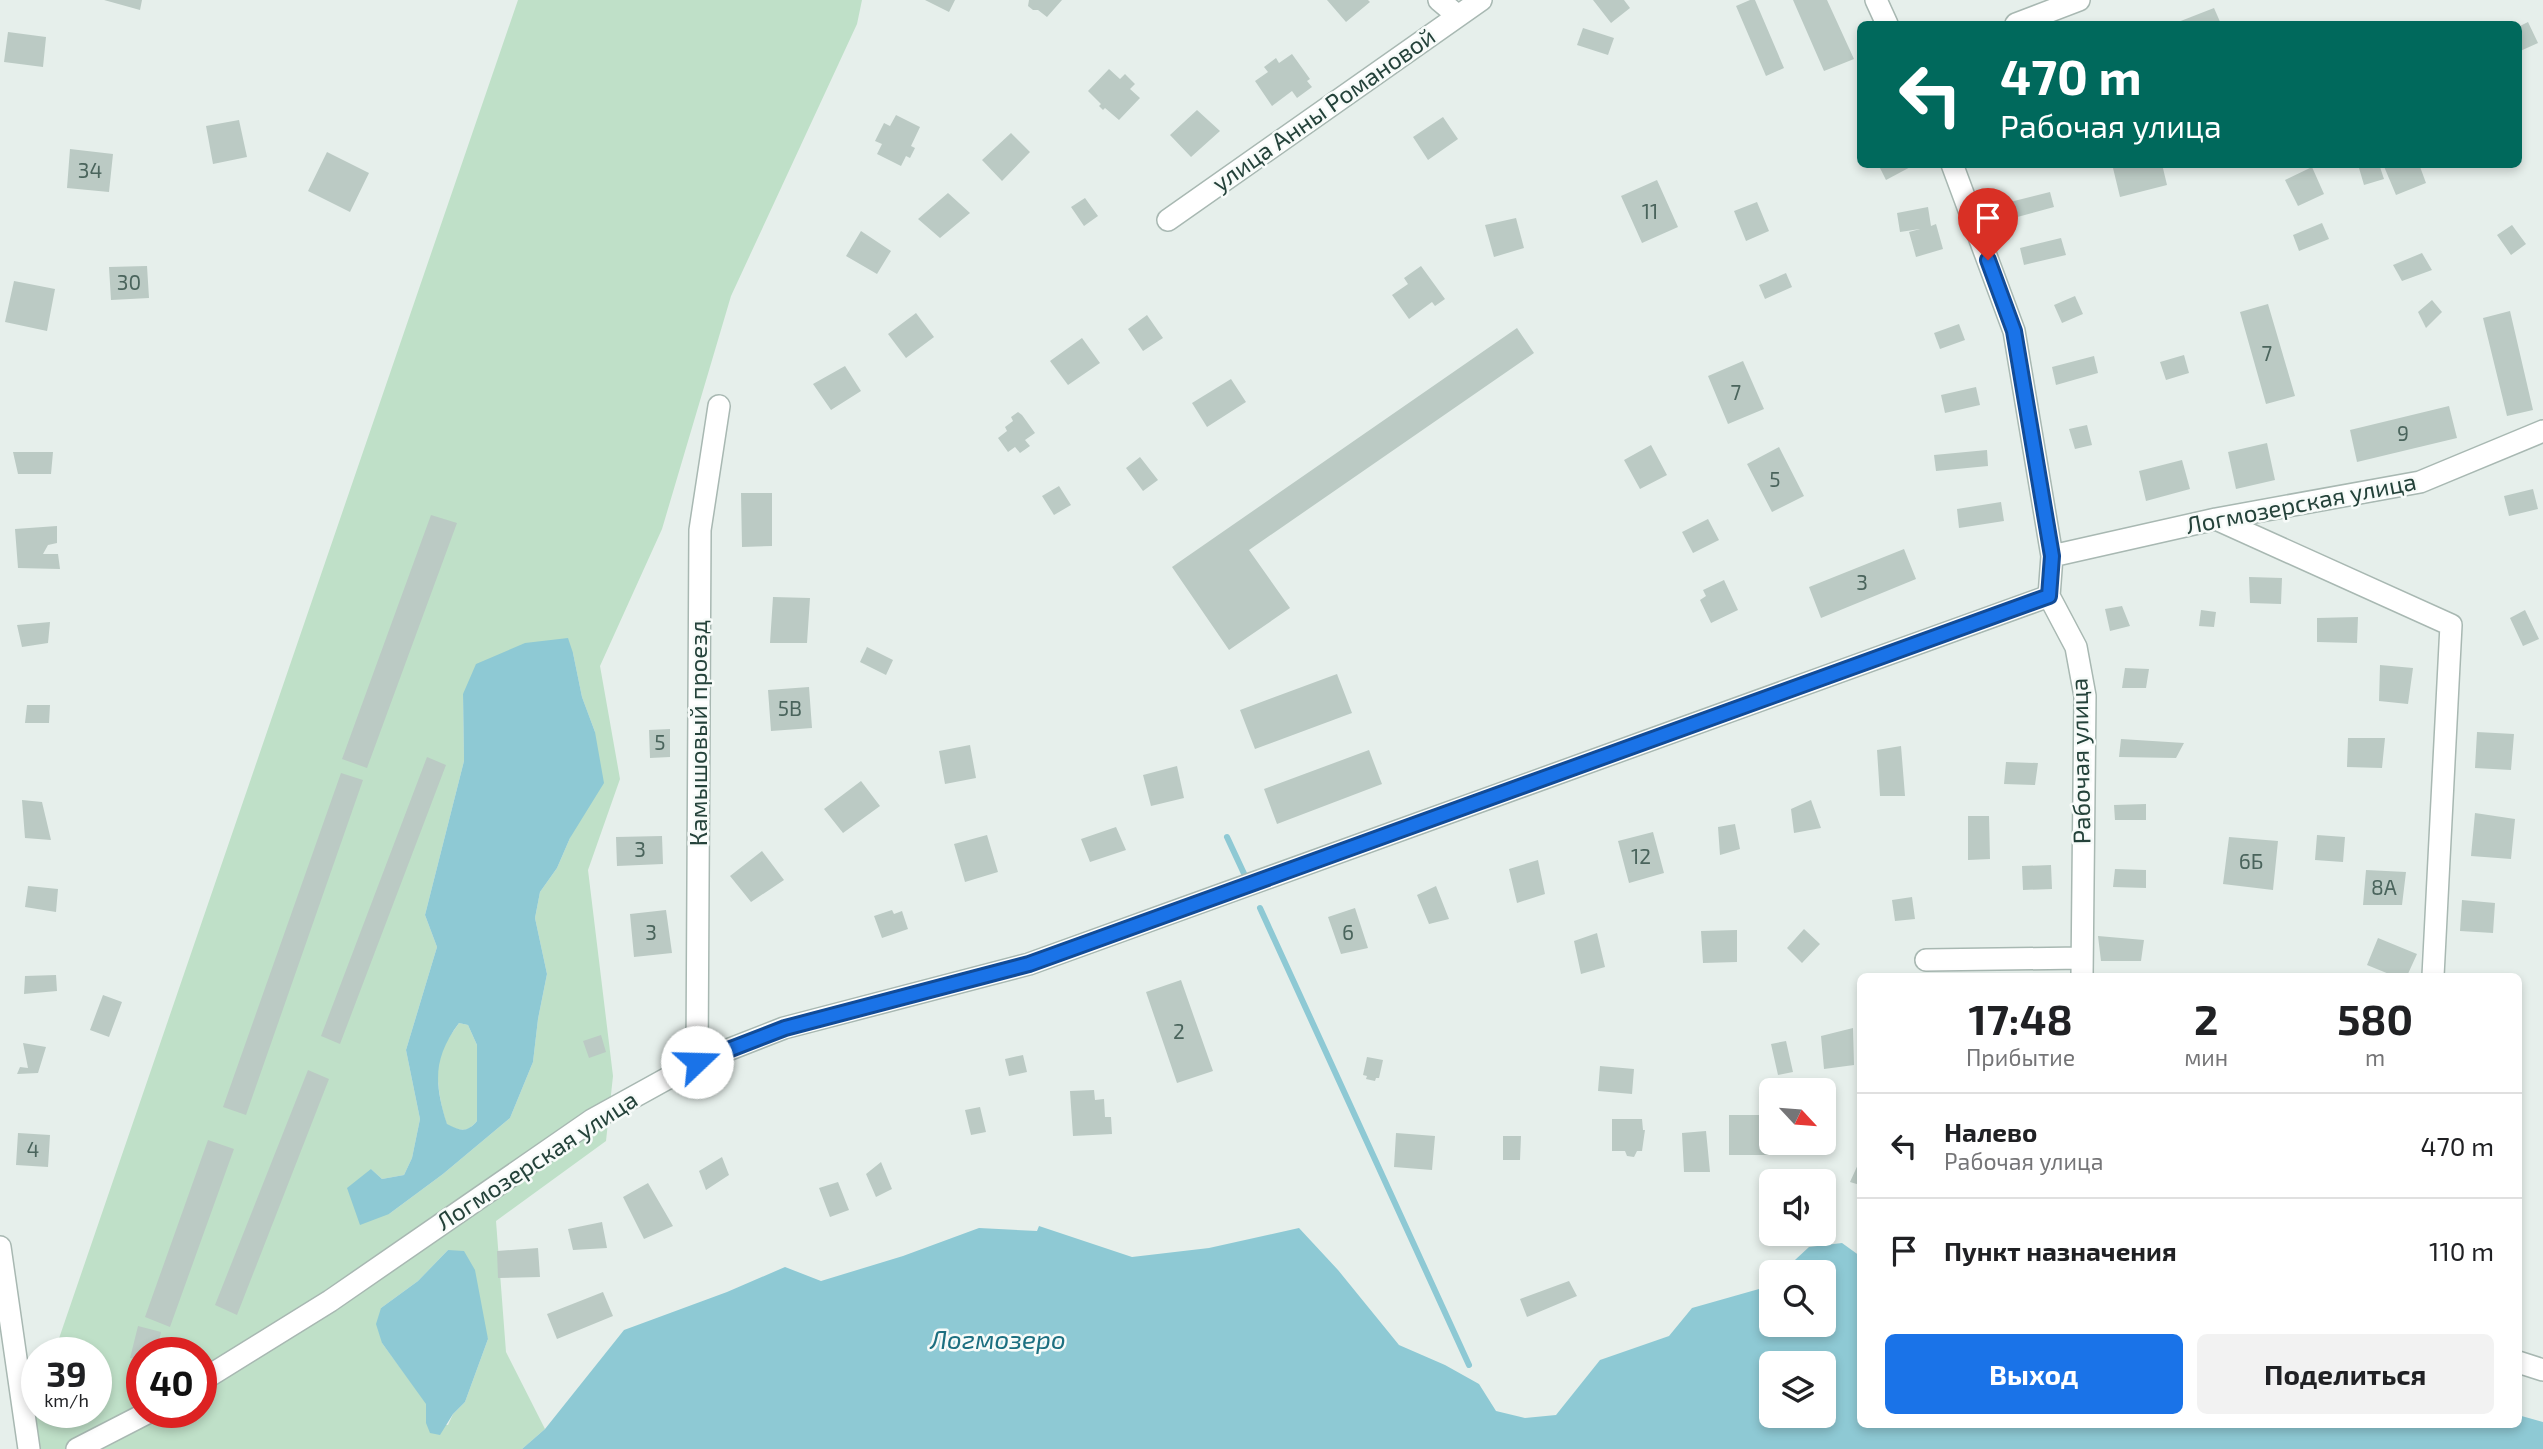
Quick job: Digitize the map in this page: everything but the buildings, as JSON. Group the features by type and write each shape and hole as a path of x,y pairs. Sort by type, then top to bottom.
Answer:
{"street":[{"path":"1439,0 1458,16"},
{"name":"улица Анны Романовой","path":"1168,220 1480,0"},
{"path":"1877,0 1886,21"},
{"path":"2024,21 2079,0"},
{"path":"1953,168 2014,331 2052,556 2049,596"},
{"name":"Камышовый проезд","path":"697,1062 700,530 719,406"},
{"name":"Логмозерская улица","path":"2052,556 2216,519 2420,482 2543,431"},
{"path":"2216,519 2451,625 2432,973"},
{"name":"Логмозерская улица","path":"217,1371 330,1301 592,1120 697,1062 785,1028 1029,964 2049,596"},
{"name":"Рабочая улица","path":"2049,596 2076,647 2085,696 2082,967"},
{"path":"1926,960 2082,967"},
{"path":"0,1247 29,1449"},
{"path":"2522,1363 2543,1370"},
{"path":"77,1449 126,1424"}],"green space":[{"path":"518,0 862,0 857,24 731,296 662,529 600,666 620,779 588,870 613,1076 606,1141 496,1221 506,1352 545,1429 522,1449 21,1449 28,1428 112,1428 112,1337 59,1337","holes":["573,653 582,697 595,732 570,838 557,868 540,892 535,918 547,974 533,1062 510,1118 443,1174 389,1214 371,1169 382,1179 404,1175 412,1158 420,1119 406,1050 437,947 425,915 464,761 463,694","448,1250 488,1339 465,1402 453,1414 448,1425 426,1423 427,1404 382,1343 381,1308 418,1281"]},
{"path":"459,1023 468,1025 477,1045 477,1121 470,1128 463,1130 447,1125 438,1079 441,1052"}],"water":[{"path":"568,638 582,697 595,732 604,783 570,838 557,868 540,892 535,918 547,974 533,1062 510,1118 443,1174 389,1214 360,1225 347,1188 371,1169 382,1179 404,1175 412,1158 420,1119 406,1050 437,947 425,915 464,761 463,694 476,664 525,643","holes":["459,1023 468,1025 477,1045 477,1121 470,1128 463,1130 447,1124 440,1096 438,1071 450,1036"]},
{"name":"Логмозеро","path":"1039,1226 1132,1257 1209,1248 1299,1228 1338,1270 1399,1345 1445,1365 1479,1384 1496,1411 1525,1418 1556,1415 1600,1360 1669,1336 1692,1308 1759,1289 1759,1337 1836,1337 1836,1260 1795,1260 1809,1247 1836,1246 1842,1243 1857,1254 1857,1428 2522,1428 2522,1416 2543,1422 2543,1449 522,1449 545,1429 624,1330 727,1292 785,1267 821,1281 903,1256 979,1228 1037,1231"},
{"path":"448,1250 464,1251 475,1270 488,1339 465,1402 453,1414 440,1435 430,1433 426,1423 426,1404 382,1343 376,1324 381,1308 418,1281"}],"waterway":[{"path":"1227,837 1247,880"},
{"path":"1260,908 1469,1365"}],"route":[{"path":"697,1062 785,1028 1029,964 2049,596 2052,556 2014,331 1988,260"}]}
